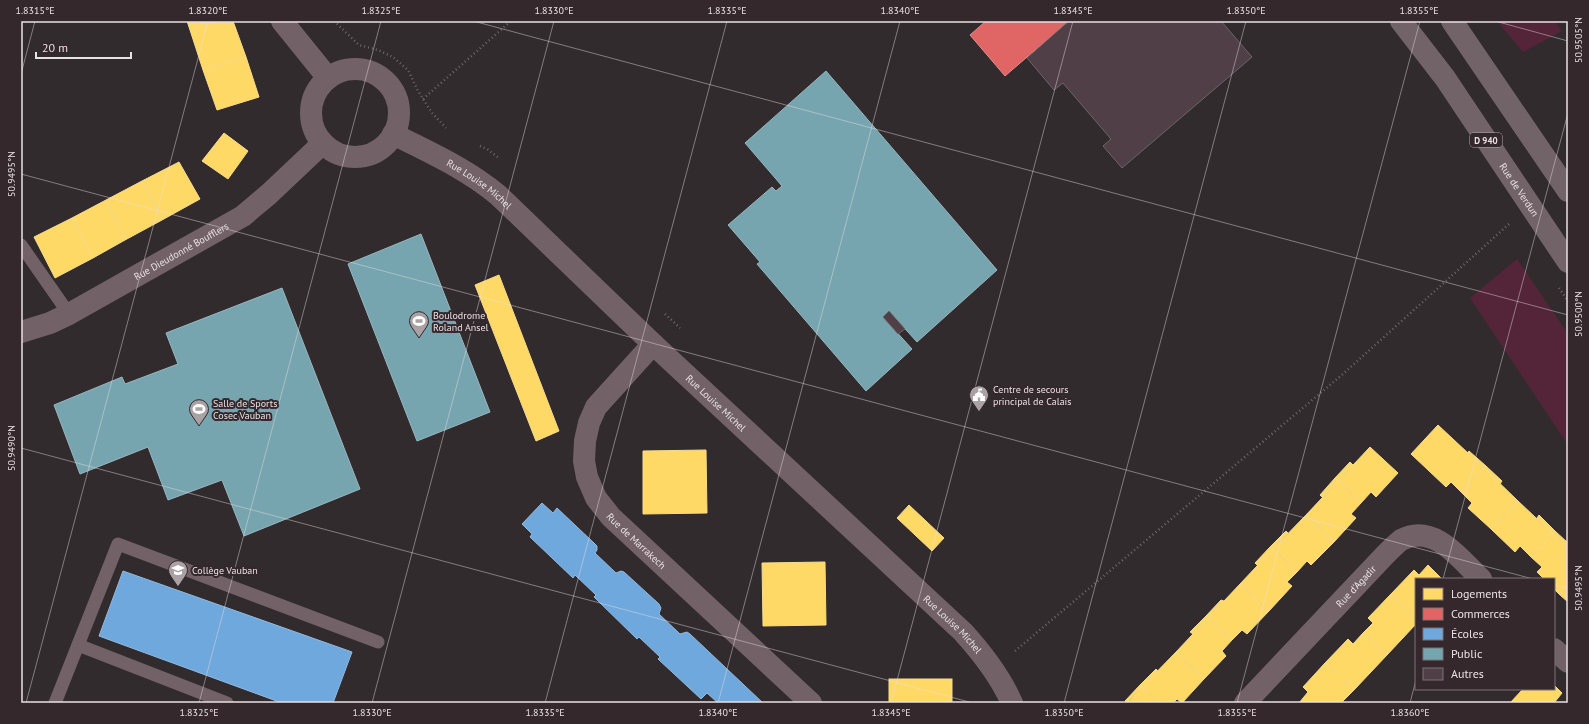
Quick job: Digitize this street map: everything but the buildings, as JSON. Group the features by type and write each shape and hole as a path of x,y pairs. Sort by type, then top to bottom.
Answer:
{"main road":[{"name":"Rue de Verdun","path":"1400,21 1445,78 1568,262"},
{"path":"1452,21 1568,191"}],"street":[{"path":"282,21 328,78"},
{"path":"354,69 368,71 381,77 391,87 397,100 399,114 393,134 385,145 373,153 353,157 334,151 318,138 311,120 311,106 315,93 328,78 340,71 354,69"},
{"name":"Rue Louise Michel","path":"393,134 453,165 486,185 498,195 653,344 963,632 981,652 996,673 1012,703"},
{"name":"Rue Dieudonné Boufflers","path":"21,332 50,324 243,216 270,194 323,143"},
{"name":"Rue de Marrakech","path":"653,344 596,407 589,423 585,441 584,461 596,498 611,517 811,703"},
{"name":"Rue d'Agadir","path":"1245,703 1401,540 1425,536 1436,539 1446,545 1480,578"},
{"path":"1555,650 1568,662"}],"lane":[{"path":"21,245 69,314"},
{"path":"55,703 118,544 378,642"},
{"path":"78,646 227,703"}],"path":[{"path":"423,99 511,21"},
{"path":"1013,653 1342,374 1513,220"}],"shaded area":[{"path":"1497,21 1555,21 1562,31 1523,52"},
{"path":"1517,259 1568,334 1568,445 1470,298"}],"place":[{"name":"Boulodrome Roland Ansel","path":"419,338"},
{"name":"Centre de secours principal de Calais","path":"979,412"},
{"name":"Salle de Sports Cosec Vauban","path":"199,426"},
{"name":"Collège Vauban","path":"178,587"}]}
